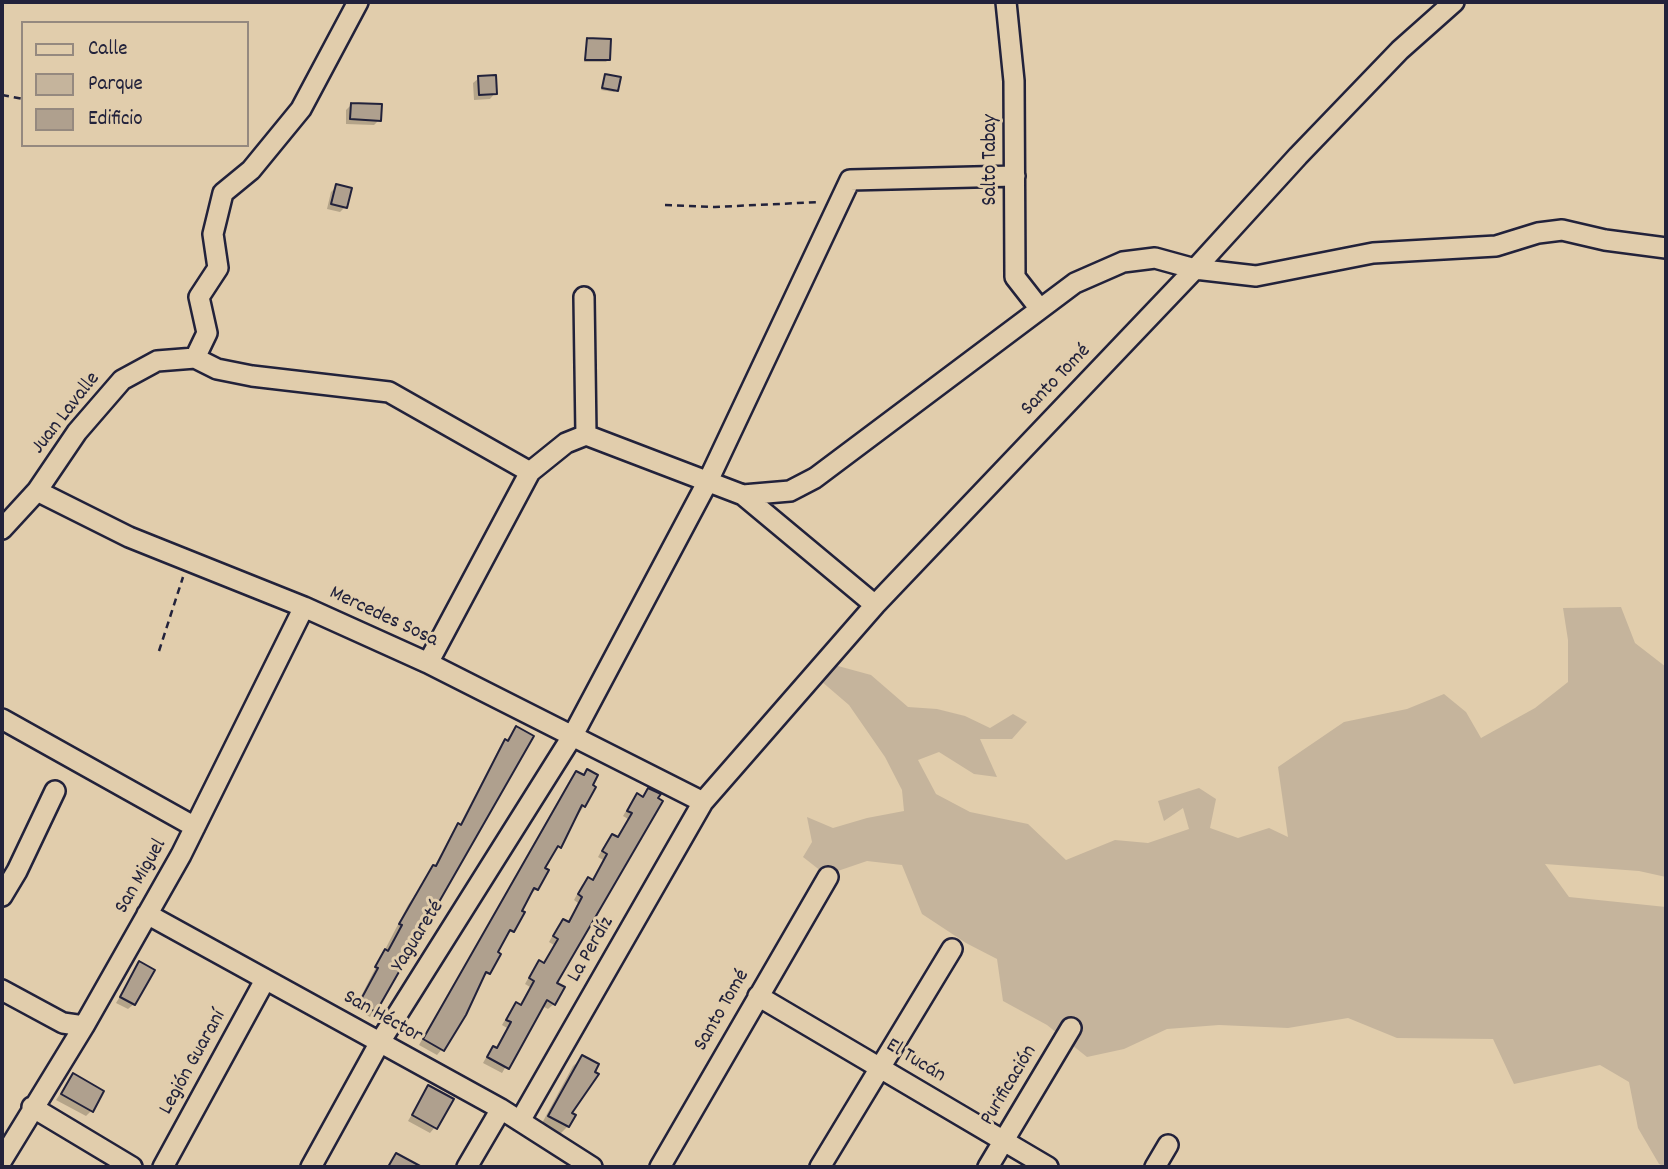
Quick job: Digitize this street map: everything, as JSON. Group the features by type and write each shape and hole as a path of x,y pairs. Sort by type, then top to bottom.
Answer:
{"street":[{"path":"358,2 301,109 251,170 223,192 213,234 218,268 199,297 207,333 195,358 217,369 252,376 389,392 530,472"},
{"name":"Salto Tabay","path":"1006,2 1014,80 1016,277 1040,309"},
{"name":"Santo Tomé","path":"703,802 875,605 1363,89 1454,2"},
{"path":"840,201 850,180 1016,176"},
{"name":"Yaguareté","path":"311,1167 380,1042 573,735 708,481 840,201"},
{"path":"743,495 790,491 815,478 1075,284 1123,262 1155,258 1195,269 1256,276 1373,253 1496,246 1538,233 1562,230 1605,240 1666,248"},
{"path":"584,298 586,435"},
{"name":"Juan Lavalle","path":"2,529 37,491 77,432 122,380 156,361 195,358"},
{"path":"428,663 530,472 566,443 586,435 743,495 875,605"},
{"name":"Mercedes Sosa","path":"37,491 129,537 304,607 428,663 703,802"},
{"name":"San Miguel","path":"2,1160 84,1026 195,827 304,607"},
{"path":"2,719 195,827"},
{"path":"2,896 17,871 55,791"},
{"name":"La Perdíz","path":"520,1121 703,802"},
{"name":"Santo Tomé","path":"660,1167 828,877"},
{"name":"San Héctor","path":"147,914 501,1109 592,1167"},
{"path":"820,1167 952,949"},
{"name":"Legión Guaraní","path":"163,1167 265,980"},
{"path":"2,990 63,1023 84,1026"},
{"name":"El Tucán","path":"758,996 1048,1167"},
{"name":"Purificación","path":"988,1167 1071,1028"},
{"path":"32,1107 132,1167"},
{"path":"467,1167 501,1109"},
{"path":"1155,1167 1168,1146"}],"path":[{"path":"2,95 21,99"},
{"path":"665,205 715,207 840,201"},
{"path":"159,651 188,561"}],"green space":[{"path":"1621,607 1635,643 1666,667 1666,877 1639,871 1545,864 1569,897 1666,907 1666,1167 1659,1164 1638,1128 1629,1082 1600,1065 1514,1084 1493,1039 1397,1038 1348,1018 1288,1028 1219,1025 1167,1029 1124,1049 1087,1057 1047,1025 1003,1001 997,959 966,943 922,914 902,865 867,861 826,875 803,857 812,842 807,817 833,828 904,811 902,790 885,757 849,705 821,681 827,663 871,675 908,707 937,709 965,716 990,728 1013,714 1027,722 1012,739 980,739 997,777 974,774 939,752 918,760 936,794 970,812 1028,824 1066,860 1115,840 1148,843 1189,829 1183,808 1164,821 1158,801 1199,788 1216,799 1210,828 1238,838 1269,828 1288,837 1278,767 1344,722 1407,709 1444,694 1466,712 1481,738 1535,708 1568,682 1568,640 1563,608"}],"building":[{"path":"587,38 611,39 610,60 585,60"},
{"path":"605,74 621,77 618,91 602,88"},
{"path":"496,75 497,94 479,95 478,76"},
{"path":"351,103 382,104 381,121 350,119"},
{"path":"336,184 352,188 347,208 331,204"},
{"path":"516,726 534,736 376,1012 359,1003 378,968 375,967 385,949 388,951 402,925 399,924 433,865 436,866 458,823 461,825 505,739 508,741"},
{"path":"587,769 598,775 593,785 596,787 585,807 582,805 561,848 558,846 545,868 549,870 538,890 534,888 514,932 510,930 498,952 501,954 490,974 486,972 466,1015 444,1051 423,1039 576,771 584,775"},
{"path":"648,788 661,794 658,798 663,801 557,983 565,987 555,1005 547,1000 509,1069 487,1057 493,1046 497,1048 511,1022 506,1020 516,1002 521,1005 534,981 529,978 539,960 544,963 558,939 553,936 563,919 569,922 582,897 578,894 588,877 593,880 607,854 602,851 612,834 618,837 632,813 627,811 637,793 643,797"},
{"path":"139,961 155,970 135,1005 120,997"},
{"path":"582,1055 599,1064 595,1072 599,1074 572,1113 576,1115 569,1127 548,1116"},
{"path":"73,1073 104,1091 93,1112 61,1094"},
{"path":"428,1085 454,1099 437,1129 412,1115"},
{"path":"396,1153 422,1167 388,1167"}]}
